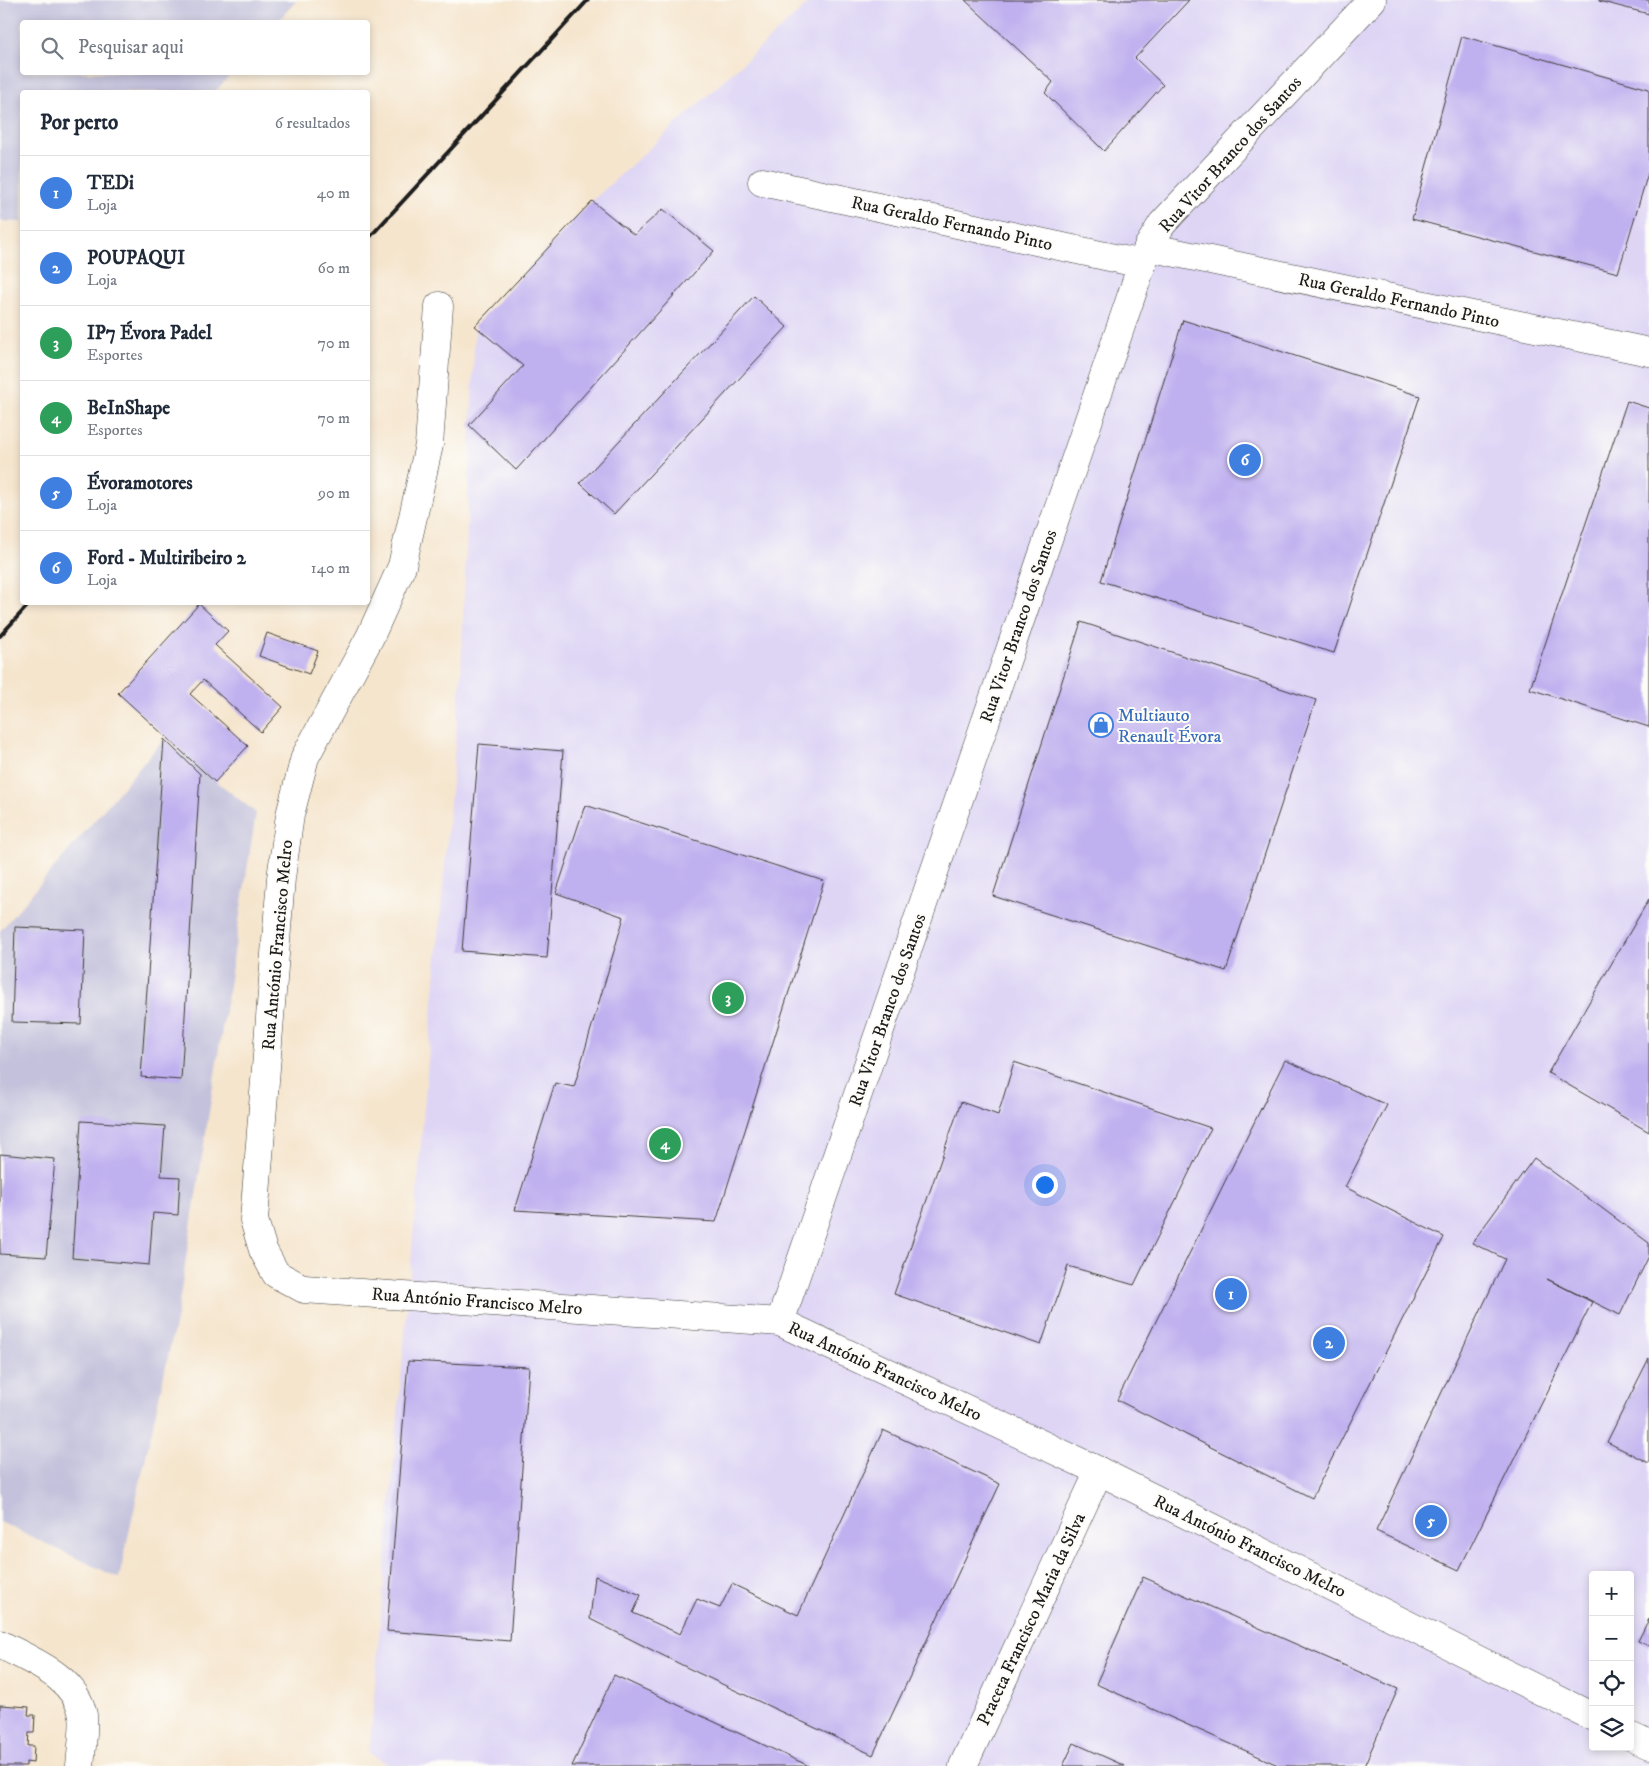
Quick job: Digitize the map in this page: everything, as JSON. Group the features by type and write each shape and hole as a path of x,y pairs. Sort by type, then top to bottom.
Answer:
{"street":[{"name":"Rua Vitor Branco dos Santos","path":"780,1322 1145,256 1162,224 1372,0"},
{"name":"Rua Geraldo Fernando Pinto","path":"762,182 1649,352"},
{"name":"Rua António Francisco Melro","path":"438,306 429,445 402,566 370,637 305,756 290,815 281,878 254,1220 263,1250 276,1274 304,1289 780,1322 1099,1471 1589,1715"},
{"name":"Praceta Francisco Maria da Silva","path":"964,1766 1099,1471"},
{"path":"0,1644 55,1673 74,1693 83,1716 80,1766"},
{"path":"1634,1738 1649,1745"}],"shaded area":[{"path":"0,0 297,0 279,20 20,20 20,75 230,75 217,90 20,90 20,222 0,221"},
{"path":"812,0 1649,0 1649,1766 391,1766 369,1754 461,674 475,326 592,201"},
{"path":"164,739 256,813 177,1316 119,1578 0,1522 0,931"}],"building":[{"path":"965,0 1189,0 1135,58 1163,85 1104,151 1045,93 1053,82"},
{"path":"1599,0 1649,0 1649,14 1599,1"},
{"path":"1462,36 1649,89 1649,170 1618,273 1412,219"},
{"path":"592,201 634,235 663,209 714,251 516,470 469,425 523,366 475,326"},
{"path":"754,296 787,327 614,514 580,483"},
{"path":"1183,320 1420,396 1334,653 1101,581"},
{"path":"1627,401 1649,408 1649,727 1530,689"},
{"path":"200,605 228,631 215,645 283,707 261,732 203,680 190,694 248,746 215,782 118,693"},
{"path":"1081,622 1316,700 1226,971 993,896"},
{"path":"267,633 318,651 309,674 259,656"},
{"path":"164,739 200,774 181,1080 141,1077"},
{"path":"479,744 563,751 547,958 462,951"},
{"path":"585,805 824,881 716,1222 515,1210 555,1083 574,1087 624,917 556,893"},
{"path":"1649,899 1649,1132 1548,1073"},
{"path":"15,927 85,930 81,1024 12,1022"},
{"path":"1285,1060 1387,1105 1345,1187 1444,1237 1312,1498 1117,1400"},
{"path":"1014,1062 1211,1128 1134,1285 1068,1266 1041,1345 894,1294 961,1102 998,1115"},
{"path":"81,1121 165,1126 161,1176 180,1177 178,1215 153,1213 149,1265 72,1258"},
{"path":"0,1154 55,1159 46,1257 0,1254"},
{"path":"1534,1158 1649,1243 1649,1256 1620,1315 1547,1279 1592,1302 1459,1570 1376,1531 1505,1259 1472,1243"},
{"path":"1649,1358 1649,1463 1607,1442"},
{"path":"408,1361 529,1367 510,1641 387,1631"},
{"path":"883,1430 1000,1484 873,1755 692,1670 590,1619 595,1576 641,1595 633,1613 680,1634 697,1599 720,1608 732,1584 798,1615"},
{"path":"1143,1577 1398,1689 1364,1766 1280,1766 1096,1684"},
{"path":"1649,1619 1649,1646 1638,1641"},
{"path":"614,1675 809,1766 572,1766"},
{"path":"0,1705 29,1707 28,1715 35,1715 34,1733 29,1733 28,1746 34,1746 33,1763 26,1762 26,1766 0,1766"},
{"path":"1074,1743 1125,1766 1063,1766"}],"railway":[{"path":"370,237 588,0"},
{"path":"0,636 28,605"}],"place":[{"name":"Ford - Multiribeiro 2","path":"1245,460"},
{"name":"Multiauto Renault Évora","path":"1101,725"},
{"name":"IP7 Évora Padel","path":"728,998"},
{"name":"BeInShape","path":"665,1144"},
{"name":"TEDi","path":"1231,1294"},
{"name":"POUPAQUI","path":"1329,1343"},
{"name":"Évoramotores","path":"1431,1521"}]}
